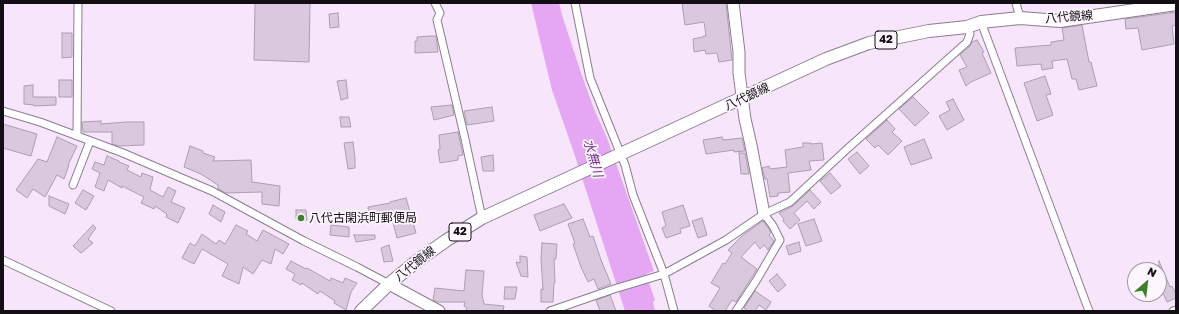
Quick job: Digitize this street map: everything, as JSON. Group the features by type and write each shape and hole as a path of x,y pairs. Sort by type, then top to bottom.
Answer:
{"main road":[{"name":"八代鏡線","path":"361,311 389,284 417,261 482,218 826,59 869,43 929,31 967,27 981,22 1020,18 1060,21 1176,4"}],"street":[{"path":"77,136 78,3"},
{"path":"435,3 440,13 437,20 482,218"},
{"path":"575,3 590,78 664,274 674,311"},
{"path":"733,3 739,52 739,73 745,119 764,214 773,226 780,240 756,282 736,311"},
{"path":"1016,3 1020,18"},
{"path":"981,22 1089,311"},
{"path":"550,311 664,274 726,240 764,214 790,202 967,42 970,34 967,27"},
{"path":"3,111 40,122 123,153 212,191 304,241 357,266 439,311"},
{"path":"73,185 90,141"},
{"path":"3,260 111,311"}],"water":[{"name":"水無川","path":"531,3 559,3 580,70 594,109 607,138 654,271 646,274 655,300 653,302 655,311 625,311 552,90"}],"building":[{"path":"255,3 310,3 309,62 254,60"},
{"path":"682,3 726,3 732,60 719,62 717,53 706,54 705,50 694,52 693,39 706,36 704,22 685,25"},
{"path":"1176,12 1176,25 1172,26 1174,44 1142,50 1138,28 1126,29 1125,19"},
{"path":"338,13 339,27 330,28 329,14"},
{"path":"1082,25 1089,62 1091,62 1097,86 1079,90 1076,79 1072,79 1067,59 1052,61 1053,68 1042,70 1041,64 1017,66 1015,48 1051,45 1051,42 1064,40 1062,28"},
{"path":"62,33 72,33 72,57 62,58"},
{"path":"436,36 438,52 415,53 415,41 417,41 417,37"},
{"path":"977,40 984,52 982,53 991,73 971,82 966,86 959,70 967,67 960,55 970,46 972,42"},
{"path":"1045,76 1051,94 1046,95 1053,115 1037,121 1024,83"},
{"path":"59,80 72,80 72,97 59,97"},
{"path":"346,80 348,98 341,100 337,81"},
{"path":"33,85 33,97 56,97 56,105 34,106 24,104 24,86"},
{"path":"913,97 929,113 915,126 899,109"},
{"path":"953,99 964,120 947,130 939,116 950,110 946,102"},
{"path":"452,105 454,115 434,120 431,107"},
{"path":"492,107 494,121 467,125 464,111"},
{"path":"340,117 349,117 351,127 341,127"},
{"path":"887,120 895,129 892,132 902,141 888,155 878,145 875,148 866,139"},
{"path":"101,121 101,124 144,122 144,145 119,146 112,144 112,132 83,132 82,122"},
{"path":"3,124 37,134 31,156 3,148"},
{"path":"458,132 463,155 458,156 458,160 440,163 438,150 440,149 439,135"},
{"path":"57,137 77,146 68,165 64,179 57,175 45,197 33,189 27,198 16,190 38,159 47,162"},
{"path":"722,137 723,140 742,138 745,151 734,152 734,150 706,154 703,140"},
{"path":"924,139 932,158 911,165 904,147"},
{"path":"353,142 355,168 348,169 344,143"},
{"path":"803,143 822,143 824,160 809,161 811,170 788,173 790,192 778,193 778,196 770,197 767,179 765,179 762,168 769,166 770,169 787,167 785,150 803,147"},
{"path":"190,146 215,157 213,161 251,160 252,182 280,186 279,206 262,204 262,192 226,193 218,189 218,185 201,174 184,167"},
{"path":"857,152 869,166 860,174 848,159"},
{"path":"739,153 745,153 749,174 741,174"},
{"path":"493,155 494,171 483,171 481,157"},
{"path":"107,156 129,166 127,170 141,177 142,173 153,177 150,190 163,197 168,187 176,191 171,202 185,208 178,223 166,217 167,214 155,206 154,209 141,203 144,197 122,186 122,188 108,180 104,191 95,187 100,173 92,169 95,162 104,165"},
{"path":"830,173 841,186 831,194 820,181"},
{"path":"83,190 94,196 86,210 75,203"},
{"path":"810,190 821,202 814,209 807,201 794,213 800,220 790,229 783,221 784,219 779,213 793,206"},
{"path":"49,196 69,204 65,214 49,206"},
{"path":"406,198 416,233 397,238 390,211 369,216 368,207"},
{"path":"564,204 572,218 540,231 534,215"},
{"path":"213,205 225,212 221,222 209,214"},
{"path":"683,205 690,226 680,229 681,233 666,238 662,228 666,226 662,212"},
{"path":"296,210 306,210 307,220 296,219"},
{"path":"702,218 707,235 698,238 692,221"},
{"path":"583,219 590,237 593,236 611,284 598,289 594,279 588,282 581,267 573,244 575,243 568,224"},
{"path":"814,219 822,241 806,246 798,224"},
{"path":"763,221 771,233 769,235 774,241 768,250 764,245 760,249 755,242 741,257 757,269 736,302 732,300 725,311 716,311 709,306 720,288 711,283 723,263 725,264 732,253 728,250 743,235"},
{"path":"93,225 96,228 88,239 93,243 81,253 73,246"},
{"path":"236,225 248,231 246,234 257,241 263,230 289,244 283,254 275,249 271,264 262,260 253,274 243,267 239,284 222,276 228,264 202,249 194,264 182,258 190,243 195,246 202,234 216,244 219,240 225,244"},
{"path":"331,225 349,227 349,237 330,235"},
{"path":"354,235 375,235 375,239 356,242"},
{"path":"799,242 801,251 789,255 786,246"},
{"path":"542,243 557,244 556,259 554,259 555,283 553,302 541,302 541,289 543,290 541,259"},
{"path":"389,245 393,261 384,262 381,248"},
{"path":"520,256 527,257 528,277 521,276 516,262 520,263"},
{"path":"291,261 330,281 331,278 343,283 345,278 357,283 351,292 346,310 334,303 335,301 320,291 318,294 302,283 301,285 292,280 295,274 286,269"},
{"path":"466,270 484,271 482,295 484,304 504,306 503,311 466,311 467,308 464,306 465,302 438,302 433,300 435,288 464,291"},
{"path":"777,274 786,285 778,292 769,281"},
{"path":"1167,280 1170,287 1172,286 1176,294 1176,298 1167,302"},
{"path":"505,287 517,287 515,299 504,299"},
{"path":"755,291 771,302 766,310 759,305 755,311 748,311 744,308"},
{"path":"610,295 616,311 600,311 596,300"}],"place":[{"name":"八代古閑浜町郵便局","path":"301,218"}]}
